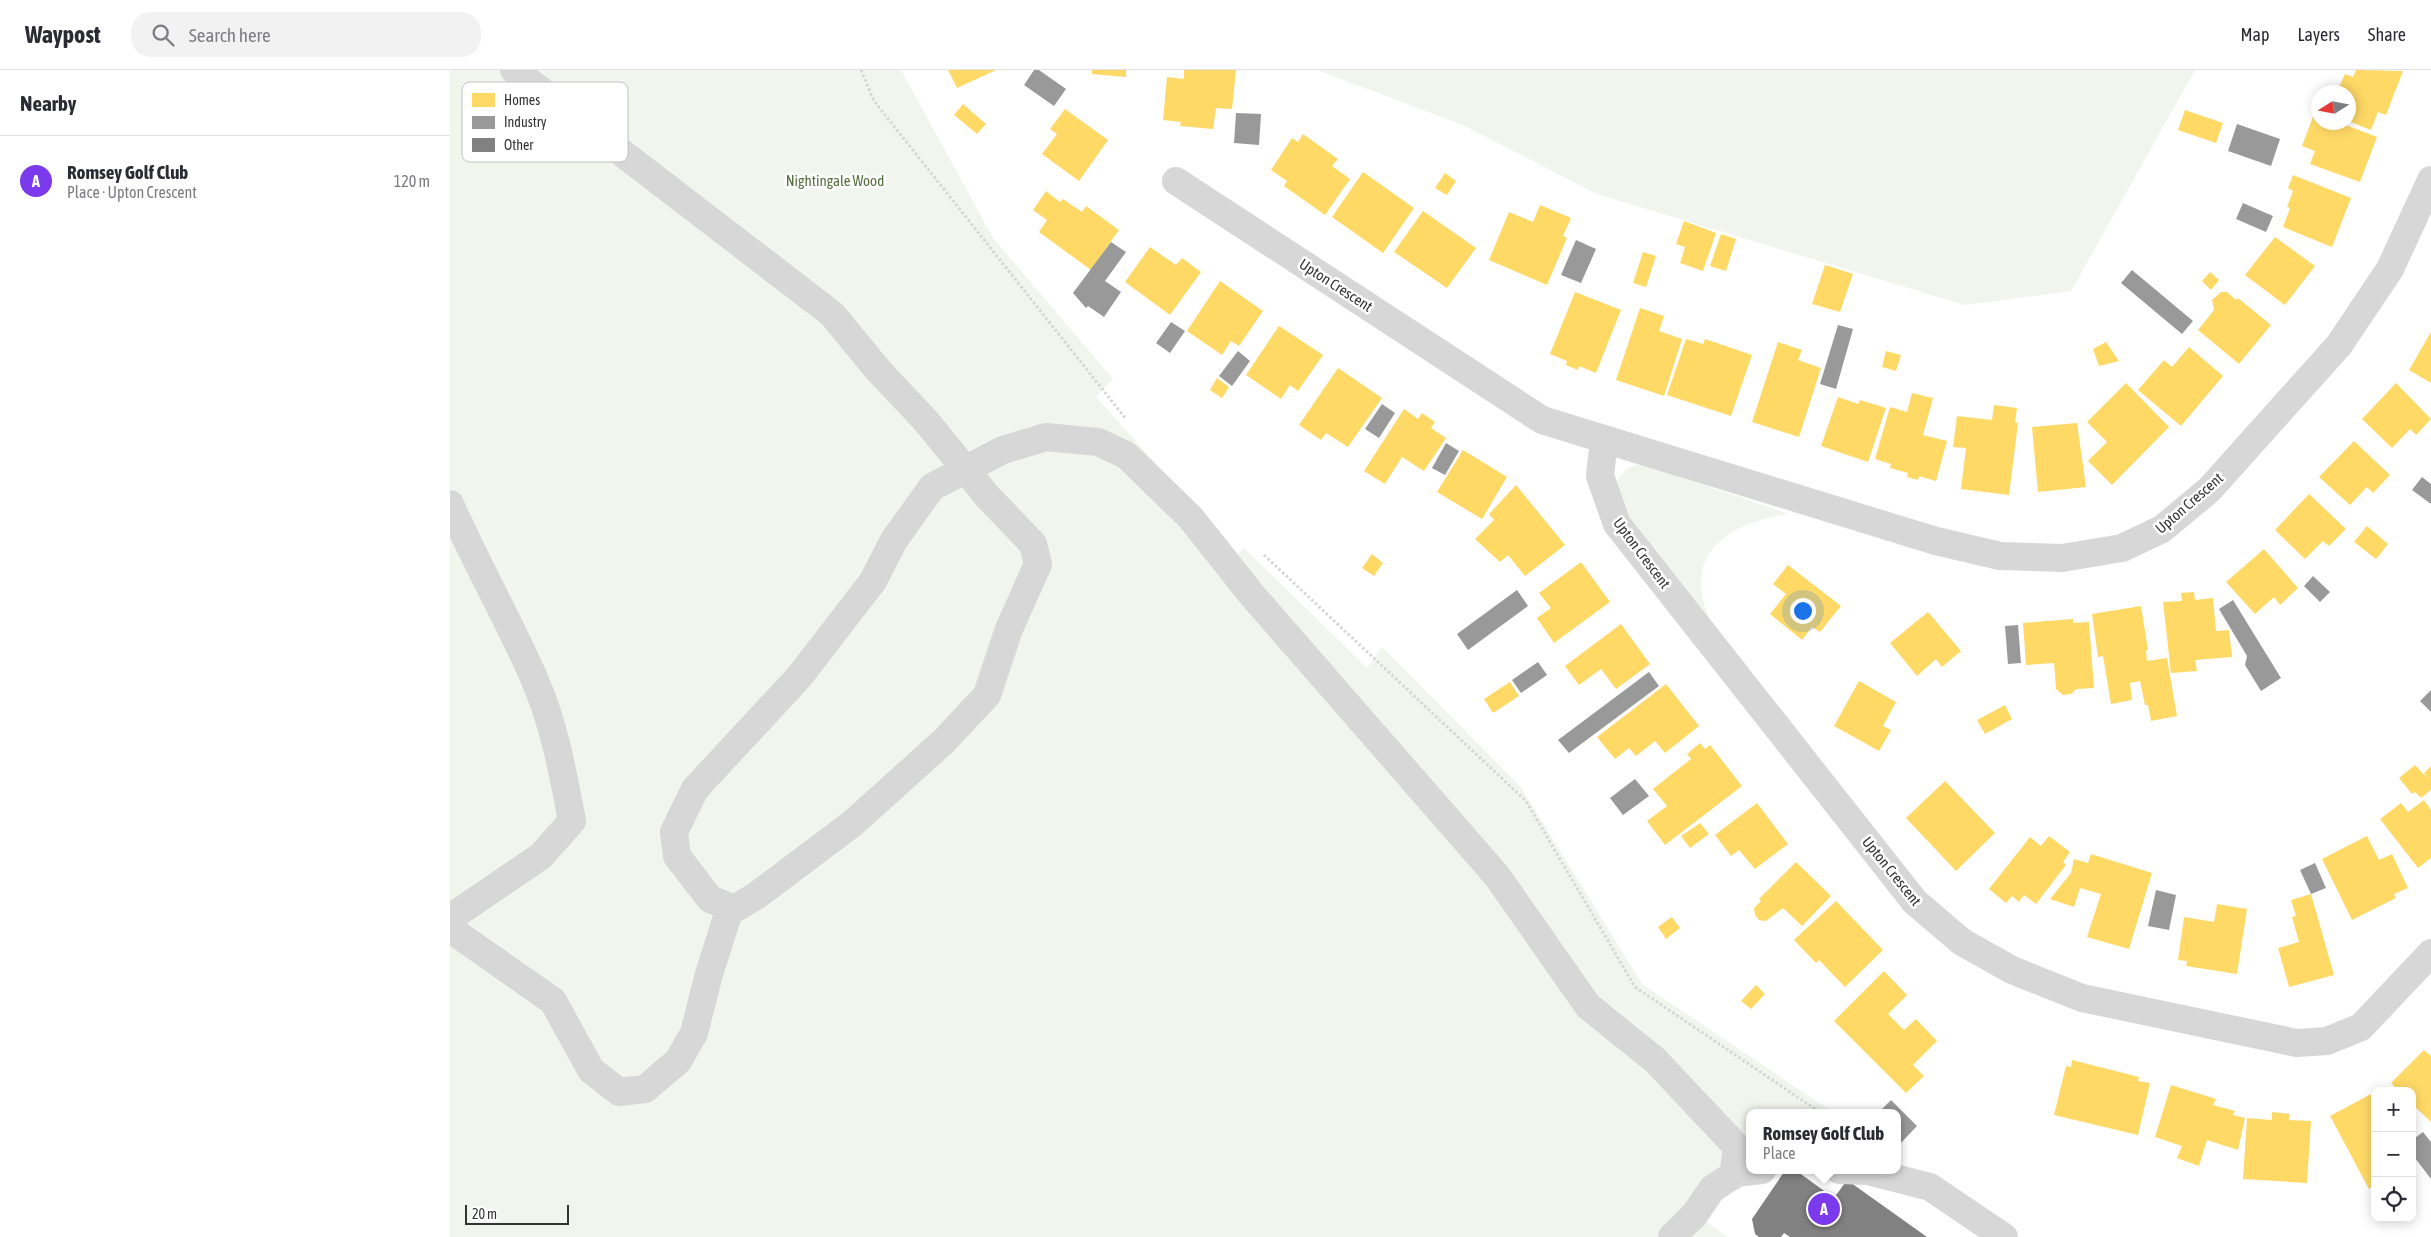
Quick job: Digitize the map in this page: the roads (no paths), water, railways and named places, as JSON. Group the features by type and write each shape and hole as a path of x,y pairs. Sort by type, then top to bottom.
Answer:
{"street":[{"path":"514,70 530,82"},
{"path":"628,157 832,314 878,370 926,421 964,470 1014,526 1033,544 1038,564 1009,629 987,695 944,741 853,823 756,896 734,909 710,900 677,856 674,832 695,789 799,677 873,581 894,540 932,487 964,470 1003,450 1046,438 1098,442 1126,454 1190,517 1252,595 1497,876 1588,1006 1655,1060 1737,1147 1733,1176"},
{"name":"Upton Crescent","path":"1176,182 1542,420 1936,542 2000,556 2062,558 2122,548 2162,530 2208,490 2339,345 2390,269 2431,180"},
{"name":"Upton Crescent","path":"1604,439 1600,476 1617,524 1915,902 1962,942 2012,970 2082,998 2297,1043 2327,1041 2361,1027 2431,953"},
{"path":"450,504 473,556 535,680 561,759 572,821 541,856 450,918"},
{"path":"450,928 553,1001 591,1070 620,1092 645,1089 678,1061 694,1033 709,974 730,908"},
{"path":"1672,1237 1695,1214 1712,1189 1736,1173 1746,1172"},
{"path":"1880,1174 1930,1187 2004,1237"}],"place":[{"name":"Romsey Golf Club","path":"1824,1209"}],"park label":[{"name":"Nightingale Wood","path":"835,180"}]}
